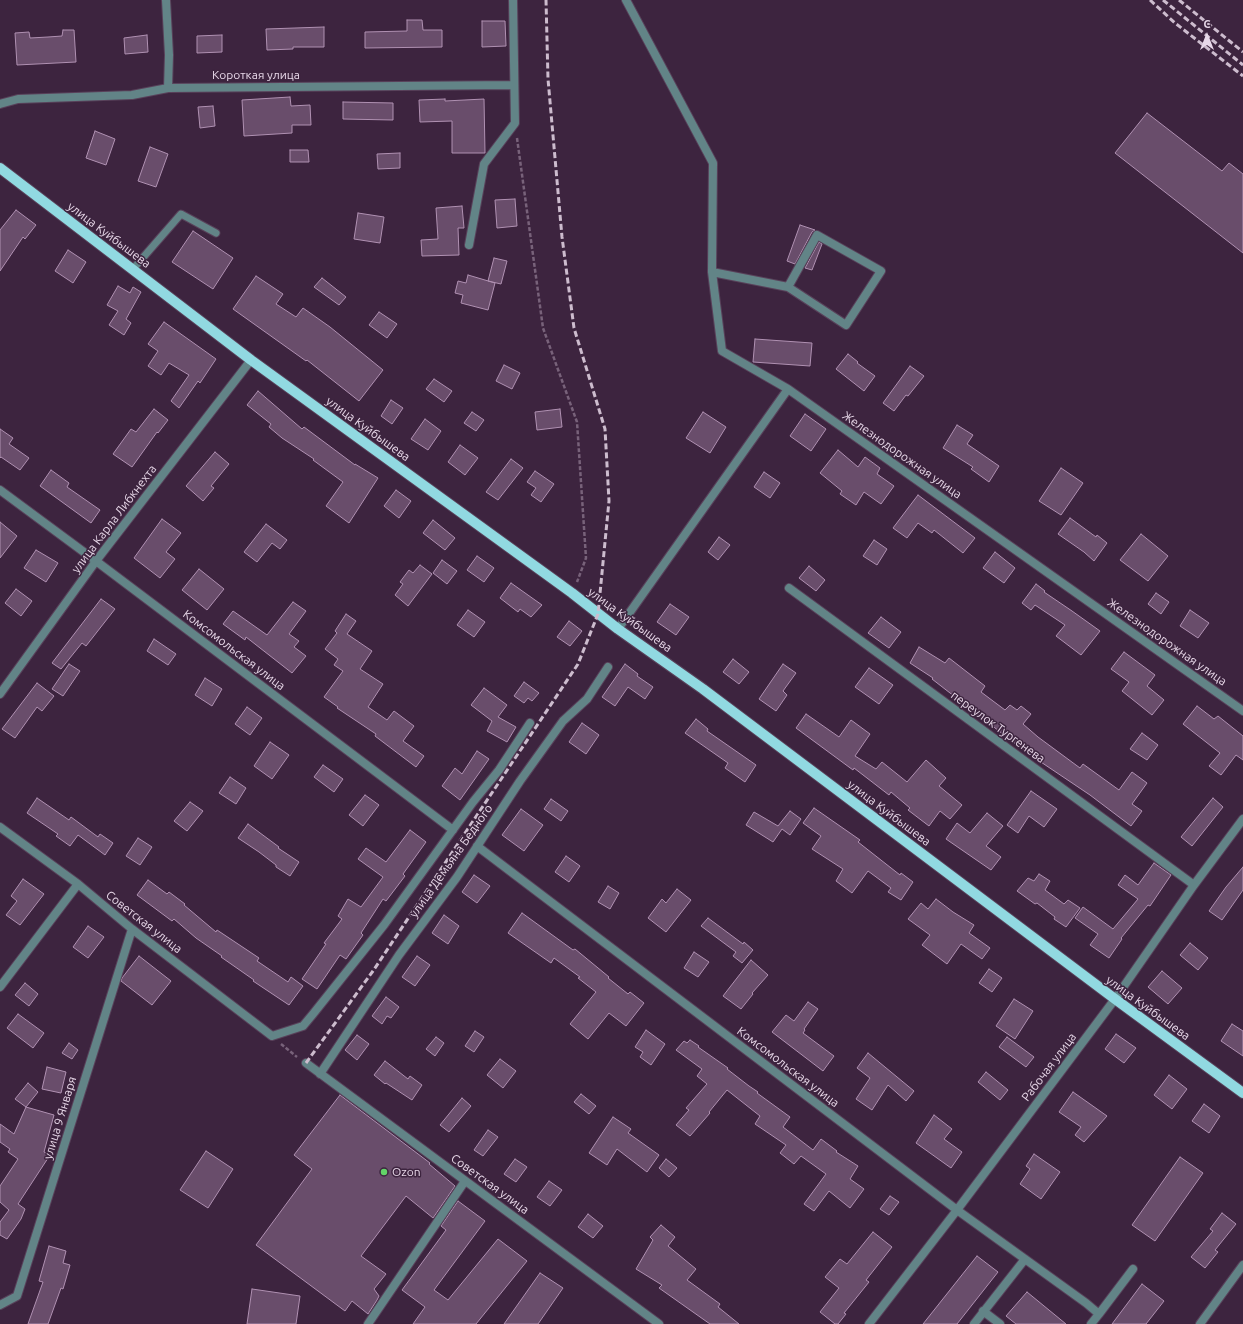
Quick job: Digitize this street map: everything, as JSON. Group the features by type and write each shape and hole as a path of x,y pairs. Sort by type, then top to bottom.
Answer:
{"main road":[{"name":"улица Куйбышева","path":"0,168 251,360 572,593 618,629 703,689 1114,999 1243,1093"}],"street":[{"path":"166,0 169,55 168,88"},
{"path":"469,245 484,164 515,123 513,0"},
{"path":"626,0 713,162 712,272 788,287 846,325 881,271 817,235 788,287"},
{"name":"Короткая улица","path":"0,104 18,99 132,95 168,88 514,85"},
{"name":"Железнодорожная улица","path":"712,272 722,351 788,389 1243,711"},
{"name":"улица Карла Либкнехта","path":"0,694 96,561 251,360"},
{"path":"618,629 788,389"},
{"name":"Комсомольская улица","path":"0,490 453,830"},
{"name":"переулок Тургенева","path":"789,588 1194,885"},
{"name":"улица Демьяна Бедного","path":"320,1074 399,955 457,877 520,781 563,721 587,699 608,667"},
{"path":"272,1036 303,1026 384,925 473,802 499,770 530,723"},
{"name":"Рабочая улица","path":"869,1324 958,1210 1114,999 1194,885 1243,819"},
{"name":"Советская улица","path":"0,827 78,884 132,929 272,1036"},
{"name":"Комсомольская улица","path":"477,846 958,1210 1099,1314"},
{"path":"0,987 78,884"},
{"name":"улица 9 Января","path":"0,1305 17,1296 132,929"},
{"name":"Советская улица","path":"306,1063 660,1324"},
{"path":"368,1324 465,1181"},
{"path":"974,1324 1025,1259"},
{"path":"1200,1324 1243,1265"},
{"path":"1091,1324 1133,1269"},
{"path":"984,1311 1000,1324"}],"lane":[{"path":"132,269 181,214 216,233"}],"path":[{"path":"515,123 543,328 577,422 586,558 572,593"},
{"path":"272,1036 306,1063"}],"building":[{"path":"407,20 422,20 423,30 442,30 442,47 365,48 365,32 407,31"},
{"path":"482,21 505,21 506,46 482,47"},
{"path":"324,27 324,47 293,47 293,49 267,50 266,29"},
{"path":"63,30 74,30 76,62 17,65 15,33 29,32 30,38 48,37 62,36"},
{"path":"147,35 148,52 125,54 124,38"},
{"path":"222,35 222,52 197,53 197,36"},
{"path":"290,97 291,106 310,105 311,125 292,125 292,133 244,136 242,100"},
{"path":"445,99 445,101 484,99 485,153 452,153 452,121 420,122 419,100"},
{"path":"343,102 393,103 393,120 343,119"},
{"path":"213,106 215,126 200,128 198,107"},
{"path":"1147,113 1222,171 1229,163 1243,174 1243,253 1115,153"},
{"path":"95,131 115,139 106,165 86,158"},
{"path":"150,147 168,154 156,187 138,181"},
{"path":"290,150 308,150 309,162 290,162"},
{"path":"400,153 400,168 378,169 377,154"},
{"path":"515,199 517,226 497,228 495,200"},
{"path":"462,206 464,228 458,228 459,255 422,256 421,240 438,239 436,208"},
{"path":"16,210 36,225 25,239 23,237 0,271 0,230"},
{"path":"358,213 384,217 380,243 354,239"},
{"path":"800,225 815,230 812,232 795,264 787,261"},
{"path":"193,231 233,258 213,289 172,262"},
{"path":"819,242 822,244 812,270 805,268"},
{"path":"68,250 86,262 73,283 55,271"},
{"path":"494,258 507,261 501,284 488,281"},
{"path":"468,275 495,283 488,310 461,303 463,295 455,293 458,281 466,283"},
{"path":"256,276 283,294 276,304 296,317 303,308 330,327 383,370 359,401 307,360 306,361 233,309"},
{"path":"322,278 346,297 339,305 314,287"},
{"path":"118,286 130,293 133,287 141,292 126,319 131,323 124,335 109,325 118,311 107,305"},
{"path":"379,312 397,324 387,338 369,325"},
{"path":"164,322 216,359 200,383 198,381 179,408 171,401 189,375 169,363 161,375 148,366 158,351 148,344"},
{"path":"755,339 812,343 810,366 753,362"},
{"path":"848,354 858,362 857,363 875,376 864,391 836,369"},
{"path":"504,365 520,373 512,389 496,381"},
{"path":"910,366 924,376 908,396 906,395 894,411 883,403"},
{"path":"434,379 452,391 444,402 426,389"},
{"path":"258,391 302,429 304,427 355,465 378,478 349,523 326,506 343,482 313,460 314,459 282,438 269,427 271,424 247,405"},
{"path":"391,400 403,408 392,424 381,416"},
{"path":"154,409 168,420 158,433 157,432 132,467 113,454 131,429 136,432"},
{"path":"560,409 562,427 537,430 535,412"},
{"path":"472,412 484,420 476,431 464,423"},
{"path":"703,412 726,427 710,453 686,438"},
{"path":"805,414 826,429 811,451 790,436"},
{"path":"425,419 441,431 428,450 411,439"},
{"path":"957,425 973,435 967,444 999,466 989,482 971,469 973,467 943,448"},
{"path":"0,429 13,438 9,444 29,458 20,470 1,457 0,458"},
{"path":"460,445 478,458 465,475 448,462"},
{"path":"838,450 858,467 865,457 880,468 877,474 894,486 881,504 864,492 856,505 840,494 842,491 820,473"},
{"path":"215,452 229,464 211,486 214,488 203,501 186,486"},
{"path":"511,459 523,468 498,500 486,492"},
{"path":"1061,468 1083,483 1061,515 1039,501"},
{"path":"51,470 69,483 67,487 100,510 91,523 40,486"},
{"path":"535,471 554,484 541,502 531,495 536,488 527,482"},
{"path":"764,472 780,483 770,498 754,487"},
{"path":"396,490 411,501 399,518 384,506"},
{"path":"918,495 975,538 963,553 934,530 932,533 918,523 907,538 893,528"},
{"path":"1070,518 1107,543 1094,561 1084,552 1058,534"},
{"path":"162,519 181,533 166,552 175,559 160,578 134,558"},
{"path":"433,520 455,538 445,550 423,533"},
{"path":"0,522 17,536 0,558"},
{"path":"266,524 287,540 280,549 272,543 257,562 244,552"},
{"path":"1141,534 1168,556 1148,581 1120,560"},
{"path":"719,537 730,545 718,560 708,552"},
{"path":"874,540 887,549 877,565 863,556"},
{"path":"36,550 58,563 46,582 24,568"},
{"path":"995,552 1015,568 1004,583 983,568"},
{"path":"477,556 494,568 484,582 467,570"},
{"path":"442,560 457,571 447,584 433,573"},
{"path":"420,565 432,574 408,606 395,595 403,584 400,582 409,570 413,573"},
{"path":"809,566 825,580 816,591 799,578"},
{"path":"199,569 224,589 207,610 182,590"},
{"path":"511,583 542,605 531,617 520,609 518,612 500,598"},
{"path":"1036,584 1045,591 1044,592 1100,631 1081,655 1056,636 1065,625 1035,605 1031,610 1022,603"},
{"path":"16,589 32,601 21,616 5,603"},
{"path":"1156,593 1169,602 1161,614 1148,604"},
{"path":"101,599 115,609 86,646 82,643 61,669 52,663"},
{"path":"293,602 306,611 289,634 299,641 294,647 306,656 292,673 246,637 245,640 223,624 233,611 267,635"},
{"path":"670,604 689,617 676,635 657,622"},
{"path":"468,610 485,622 474,637 457,625"},
{"path":"1190,610 1209,623 1198,638 1180,626"},
{"path":"346,614 356,621 347,634 372,651 360,669 383,684 368,707 387,720 394,711 414,726 403,741 424,756 416,767 375,736 376,734 337,708 338,707 324,697 343,671 334,665 338,659 325,649 337,633 335,631"},
{"path":"881,617 901,632 889,648 868,633"},
{"path":"569,621 582,631 570,646 557,637"},
{"path":"154,639 176,654 168,665 147,651"},
{"path":"919,647 945,663 949,658 985,686 981,692 1005,710 1010,705 1017,710 1021,706 1031,714 1023,724 1080,768 1083,764 1119,790 1132,772 1147,783 1132,804 1142,811 1131,826 1090,795 1026,752 932,679 933,678 910,663"},
{"path":"1124,652 1155,675 1147,686 1164,700 1152,715 1122,691 1129,682 1111,669"},
{"path":"733,659 749,672 739,684 723,672"},
{"path":"69,664 80,671 63,696 52,689"},
{"path":"625,664 638,674 637,676 653,687 645,699 628,687 615,706 602,697"},
{"path":"783,664 796,673 783,691 787,695 776,711 759,699"},
{"path":"869,668 893,685 879,704 855,687"},
{"path":"205,678 222,689 212,706 195,695"},
{"path":"524,682 539,693 532,701 528,698 524,703 514,696"},
{"path":"37,683 54,696 42,711 37,707 15,738 2,729"},
{"path":"484,688 507,705 498,717 516,727 507,742 487,731 492,721 471,705"},
{"path":"1197,706 1214,719 1218,716 1243,736 1243,760 1236,755 1221,775 1209,766 1220,753 1183,724"},
{"path":"247,707 262,718 250,735 235,724"},
{"path":"806,714 839,737 851,720 870,734 855,756 876,769 882,762 907,782 926,760 946,778 939,786 962,805 950,819 940,811 929,826 908,810 910,808 891,792 889,795 854,768 853,770 796,728"},
{"path":"696,719 708,729 707,731 756,765 745,782 725,768 728,763 685,733"},
{"path":"582,723 599,735 586,754 569,742"},
{"path":"1142,733 1158,745 1147,760 1130,749"},
{"path":"270,742 289,755 272,779 254,766"},
{"path":"477,751 489,759 460,800 442,786 455,768 462,774"},
{"path":"323,765 343,779 334,792 314,777"},
{"path":"230,777 246,788 236,804 219,793"},
{"path":"1031,791 1057,809 1044,827 1029,816 1018,833 1007,825"},
{"path":"365,795 379,805 363,826 349,815"},
{"path":"37,798 69,820 71,817 98,837 100,834 113,843 105,855 78,835 70,846 56,836 58,834 27,813"},
{"path":"1213,798 1223,807 1192,846 1181,837"},
{"path":"551,799 568,811 561,821 544,809"},
{"path":"190,802 203,811 187,831 174,821"},
{"path":"814,808 860,840 858,842 900,875 901,873 913,882 901,900 888,892 891,888 868,871 852,893 836,881 843,869 812,849 821,836 803,823"},
{"path":"521,809 543,825 524,851 502,835"},
{"path":"790,811 801,819 790,835 782,829 773,842 746,825 754,812 778,826"},
{"path":"987,813 1003,826 986,846 1001,857 991,870 946,839 957,823 970,833"},
{"path":"248,824 279,847 278,848 299,862 290,876 238,838"},
{"path":"410,830 426,842 403,874 405,876 386,901 383,899 361,933 363,935 346,959 340,955 317,989 302,979 326,944 324,943 342,919 338,916 348,899 361,907 383,877 358,859 366,848 386,862"},
{"path":"138,838 152,847 140,865 126,856"},
{"path":"566,856 580,866 569,882 555,872"},
{"path":"1154,863 1171,875 1150,906 1148,905 1121,938 1122,939 1109,958 1090,945 1098,934 1075,918 1083,907 1113,929 1138,899 1118,885 1125,875 1138,885"},
{"path":"1243,867 1243,890 1222,920 1209,911 1226,887"},
{"path":"1039,874 1050,881 1045,890 1064,904 1068,900 1080,908 1066,927 1054,919 1055,917 1037,903 1035,904 1017,891 1028,878 1034,881"},
{"path":"474,875 490,886 477,903 462,892"},
{"path":"23,879 44,894 20,925 6,915 17,901 11,896"},
{"path":"148,880 167,894 169,892 185,904 184,905 216,932 217,930 259,958 257,961 288,982 291,977 303,986 289,1005 253,981 254,980 196,938 174,919 172,921 137,895"},
{"path":"608,886 619,893 610,909 598,902"},
{"path":"677,889 691,900 666,932 648,918 662,899 666,903"},
{"path":"936,899 974,925 969,933 990,948 982,959 961,944 947,964 922,945 930,935 908,919 921,903 928,909"},
{"path":"522,913 573,950 575,949 628,994 630,992 644,1003 626,1026 609,1013 588,1039 570,1024 596,992 578,978 580,977 554,958 551,963 508,933"},
{"path":"444,915 459,926 448,944 432,933"},
{"path":"708,918 743,944 744,942 753,950 742,963 733,956 736,952 701,926"},
{"path":"88,926 104,937 88,958 73,947"},
{"path":"1190,943 1208,958 1198,970 1180,955"},
{"path":"694,952 709,962 698,977 684,968"},
{"path":"139,956 171,981 152,1005 121,981"},
{"path":"417,956 430,965 415,986 402,977"},
{"path":"751,960 768,975 752,993 753,994 741,1009 723,996"},
{"path":"989,969 1002,978 992,992 979,983"},
{"path":"1162,971 1182,988 1168,1004 1148,987"},
{"path":"25,983 38,994 29,1006 15,995"},
{"path":"386,997 399,1007 391,1018 387,1016 382,1024 372,1016"},
{"path":"1014,999 1033,1011 1015,1039 996,1026"},
{"path":"808,1002 818,1009 804,1029 805,1030 803,1033 834,1056 823,1071 772,1032 786,1015 794,1021"},
{"path":"18,1014 44,1033 33,1048 7,1028"},
{"path":"1232,1024 1243,1031 1243,1056 1221,1041"},
{"path":"646,1030 665,1044 651,1065 640,1057 643,1052 635,1047"},
{"path":"475,1031 484,1037 474,1052 465,1046"},
{"path":"1116,1034 1136,1048 1124,1063 1105,1049"},
{"path":"357,1035 369,1044 357,1060 345,1050"},
{"path":"436,1037 444,1043 435,1056 426,1049"},
{"path":"1007,1037 1034,1057 1026,1067 999,1047"},
{"path":"690,1040 790,1117 783,1127 813,1150 821,1139 837,1151 836,1152 858,1166 850,1179 864,1189 850,1208 829,1191 814,1211 804,1204 826,1174 801,1156 794,1164 780,1153 786,1145 755,1124 760,1116 727,1090 690,1136 676,1125 689,1110 686,1108 707,1084 697,1076 702,1069 676,1050 684,1041 687,1043"},
{"path":"69,1043 78,1050 72,1059 62,1053"},
{"path":"868,1053 914,1091 906,1101 888,1085 872,1110 856,1099 870,1078 857,1068"},
{"path":"500,1059 516,1071 503,1088 487,1075"},
{"path":"385,1061 408,1079 410,1076 422,1085 412,1100 386,1083 385,1084 374,1075"},
{"path":"47,1067 66,1072 61,1093 42,1089"},
{"path":"986,1072 1008,1090 1000,1100 978,1082"},
{"path":"1169,1075 1187,1089 1172,1109 1154,1095"},
{"path":"28,1083 38,1092 26,1107 15,1099"},
{"path":"1073,1092 1107,1116 1084,1142 1075,1135 1081,1127 1059,1112"},
{"path":"581,1094 596,1106 589,1114 574,1102"},
{"path":"340,1095 430,1163 429,1164 455,1186 433,1218 406,1196 361,1256 386,1274 374,1289 379,1296 368,1314 352,1301 345,1311 256,1245 312,1169 294,1155"},
{"path":"462,1098 471,1106 449,1132 440,1125"},
{"path":"1204,1104 1220,1116 1209,1133 1192,1121"},
{"path":"26,1107 54,1115 44,1152 50,1155 18,1204 25,1209 21,1219 7,1239 0,1235 0,1222 9,1210 0,1202 0,1186 18,1159 8,1152 10,1149 0,1142 0,1124 14,1134"},
{"path":"934,1115 952,1129 944,1139 962,1152 951,1168 916,1143"},
{"path":"613,1117 631,1129 628,1133 659,1155 647,1172 617,1149 607,1165 589,1153"},
{"path":"488,1130 498,1137 483,1156 474,1150"},
{"path":"206,1151 233,1169 208,1208 180,1190"},
{"path":"1034,1154 1060,1172 1041,1199 1020,1184 1030,1169 1026,1166"},
{"path":"1180,1157 1203,1173 1155,1241 1132,1225"},
{"path":"515,1159 527,1167 516,1182 504,1174"},
{"path":"666,1159 677,1168 669,1177 659,1168"},
{"path":"549,1181 562,1190 550,1206 537,1197"},
{"path":"890,1196 899,1202 889,1215 880,1209"},
{"path":"458,1201 485,1221 434,1290 448,1300 498,1239 527,1261 476,1324 413,1324 425,1307 402,1290 446,1230 441,1226"},
{"path":"1222,1213 1236,1224 1215,1250 1218,1252 1205,1268 1191,1257 1213,1231 1210,1229"},
{"path":"588,1214 603,1226 593,1238 578,1227"},
{"path":"661,1225 675,1237 668,1246 696,1269 687,1280 720,1304 718,1307 739,1324 710,1324 659,1288 662,1285 636,1269 653,1240 650,1237"},
{"path":"873,1232 892,1247 866,1280 869,1282 844,1313 846,1314 838,1324 835,1324 820,1312 839,1288 825,1277 840,1259 847,1264"},
{"path":"49,1246 66,1251 63,1263 70,1265 63,1289 61,1288 48,1324 28,1324 43,1282 39,1281"},
{"path":"977,1256 998,1272 957,1324 923,1324"},
{"path":"540,1273 563,1288 538,1324 504,1324"},
{"path":"1142,1284 1164,1301 1146,1324 1112,1324"},
{"path":"252,1289 300,1296 296,1324 247,1324"},
{"path":"1027,1292 1066,1324 1016,1324 1006,1316"}],"railway":[{"path":"306,1063 373,971 578,664 598,614 609,501 605,429 574,328 562,237 548,79 546,0"},
{"path":"1150,0 1175,23 1243,76"},
{"path":"1163,0 1243,65"},
{"path":"1179,0 1243,52"}],"place":[{"name":"Ozon","path":"384,1172"}]}
